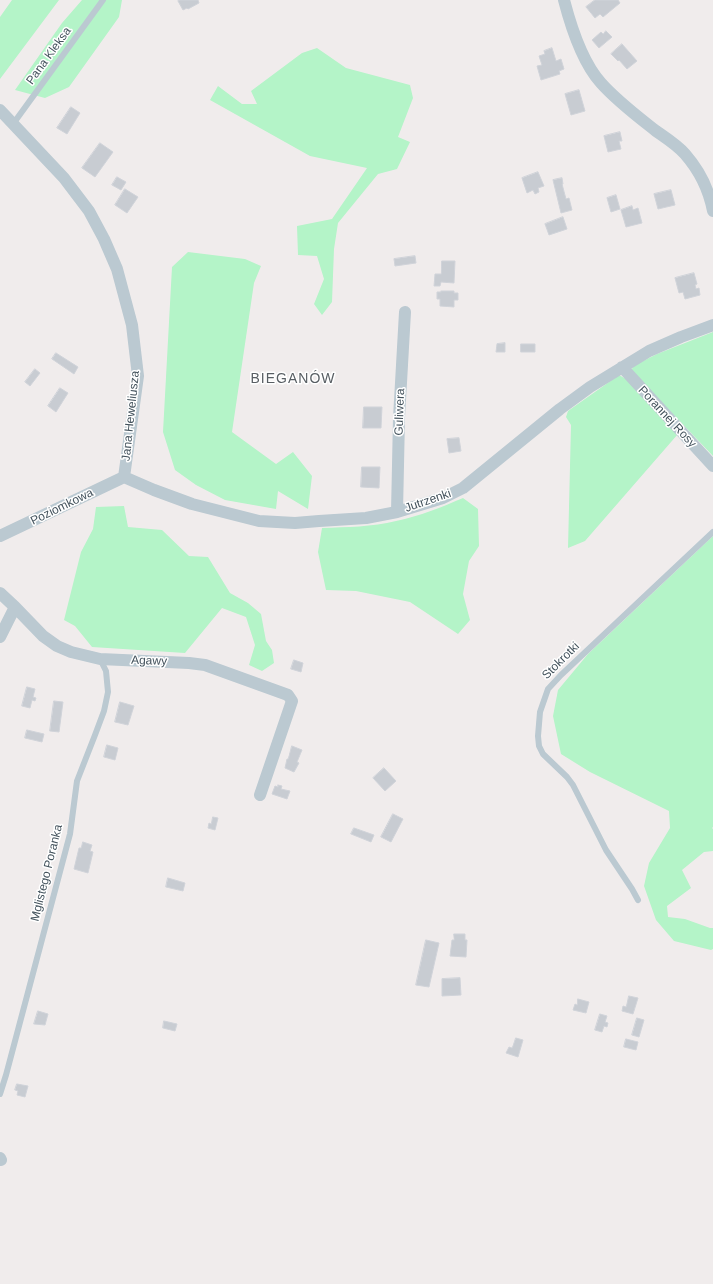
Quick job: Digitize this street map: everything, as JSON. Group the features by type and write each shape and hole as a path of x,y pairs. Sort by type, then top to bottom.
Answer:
{"street":[{"path":"567,1 573,28 591,70 601,83 627,108 684,154 701,178 710,198 713,211"},
{"name":"Jana Heweliusza","path":"5,118 64,178 89,212 104,239 117,269 132,325 138,376 124,477"},
{"name":"Guliwera","path":"397,512 399,418 405,312"},
{"name":"Jutrzenki","path":"124,477 192,504 258,521 295,523 313,522 366,518 397,512 443,498 463,488 590,387 649,351 713,325"},
{"name":"Porannej Rosy","path":"622,367 713,466"},
{"name":"Poziomkowa","path":"0,536 124,477"},
{"name":"Agawy","path":"0,593 43,636 57,646 71,652 100,659 205,665 288,695 292,701 260,795"},
{"path":"0,637 15,607"}],"lane":[{"name":"Pana Kleksa","path":"5,118 103,0"},
{"name":"Stokrotki","path":"638,900 606,850 573,785 567,777 542,754 538,736 540,712 548,689 561,675 713,532"},
{"name":"Mglistego Poranka","path":"0,1094 70,834 77,781 104,711 108,692 106,671 100,659"}],"green space":[{"path":"12,0 59,0 0,79 0,17"},
{"path":"82,0 122,0 119,17 69,87 45,98 15,90 62,23"},
{"path":"317,48 346,68 410,85 413,98 398,137 410,142 397,169 378,174 338,223 334,249 332,302 322,315 314,304 324,279 317,256 298,255 297,226 332,219 367,168 310,156 210,100 218,86 242,104 257,104 251,91 302,53"},
{"path":"188,252 245,259 261,266 254,283 232,432 276,464 293,452 312,476 308,509 278,491 276,509 225,500 196,485 175,470 163,432 172,267"},
{"path":"713,332 713,456 631,370 635,365 657,354"},
{"path":"619,375 626,379 678,434 585,541 568,548 571,425 566,417 568,411"},
{"path":"463,498 478,509 479,546 469,561 463,594 470,620 458,634 410,602 356,591 326,590 318,552 322,528 387,523 422,514"},
{"path":"124,506 128,527 162,530 189,556 208,557 230,593 248,603 261,614 266,641 272,650 274,663 262,671 249,665 255,645 246,617 222,608 185,653 92,647 75,626 64,620 81,552 93,529 96,507"},
{"path":"713,536 713,851 704,852 682,870 691,888 667,906 668,917 685,919 713,928 713,949 711,950 674,941 656,920 644,886 649,863 670,828 669,811 590,772 561,754 553,716 558,690 588,654"}],"building":[{"path":"198,0 199,3 183,10 178,1"},
{"path":"595,0 618,0 620,3 603,17 600,14 595,18 586,7"},
{"path":"606,31 612,37 599,48 592,40 601,32 603,34"},
{"path":"622,44 637,61 627,69 611,54"},
{"path":"552,48 556,61 561,59 564,69 559,71 560,74 541,80 537,66 542,65 539,56 545,54 544,51"},
{"path":"579,90 585,111 571,115 565,94"},
{"path":"71,107 80,113 67,134 57,128"},
{"path":"620,132 622,141 619,141 621,149 608,152 604,136"},
{"path":"100,143 113,152 95,177 82,168"},
{"path":"538,172 544,186 538,188 539,192 535,194 533,190 527,193 522,178"},
{"path":"117,177 126,182 121,190 112,185"},
{"path":"562,178 566,199 569,198 572,210 561,213 553,180"},
{"path":"125,189 138,197 127,213 115,205"},
{"path":"671,190 675,205 658,209 654,194"},
{"path":"616,195 620,209 611,212 607,198"},
{"path":"632,206 633,210 638,208 642,223 626,227 621,210"},
{"path":"563,217 567,229 549,235 545,224"},
{"path":"415,256 416,263 395,266 394,259"},
{"path":"442,261 455,261 454,283 441,282 440,286 434,286 435,274 441,274"},
{"path":"694,273 697,284 695,285 696,289 699,288 700,295 685,299 683,292 679,293 675,278"},
{"path":"454,291 454,293 458,293 458,300 454,300 454,307 440,306 440,299 437,299 437,292"},
{"path":"505,343 505,352 496,352 497,344"},
{"path":"521,344 535,344 535,352 521,352"},
{"path":"56,353 78,367 74,374 52,359"},
{"path":"35,369 40,373 30,386 25,382"},
{"path":"60,388 68,393 56,412 48,406"},
{"path":"364,407 382,407 381,428 363,428"},
{"path":"459,438 461,451 449,453 447,439"},
{"path":"362,467 380,467 379,488 361,487"},
{"path":"294,660 303,663 301,672 291,669"},
{"path":"27,687 35,689 33,697 36,698 35,701 32,700 30,708 22,706"},
{"path":"54,701 63,702 59,732 50,731"},
{"path":"120,702 134,706 128,725 115,722"},
{"path":"27,730 44,734 42,742 25,738"},
{"path":"107,745 118,748 115,760 104,757"},
{"path":"292,746 302,750 297,762 299,763 294,772 285,768"},
{"path":"384,768 396,781 385,791 373,778"},
{"path":"278,785 282,786 281,789 290,791 287,799 272,794 275,786 278,787"},
{"path":"393,814 403,819 391,842 381,837"},
{"path":"213,817 218,818 215,830 208,828"},
{"path":"354,828 374,835 371,842 351,834"},
{"path":"83,842 92,845 90,851 93,852 88,873 74,869 79,848 81,848"},
{"path":"168,878 185,883 183,891 166,887"},
{"path":"454,934 465,934 465,940 467,940 466,957 450,956"},
{"path":"426,940 439,943 429,987 416,985"},
{"path":"460,978 461,995 442,996 442,979"},
{"path":"629,996 638,998 633,1014 622,1011 623,1006 626,1007"},
{"path":"578,999 589,1002 586,1013 573,1010 575,1004 577,1005"},
{"path":"38,1011 48,1014 45,1025 34,1024"},
{"path":"600,1014 607,1016 605,1022 608,1023 607,1027 604,1026 602,1032 595,1030"},
{"path":"637,1018 644,1020 639,1037 632,1035"},
{"path":"164,1021 177,1024 175,1031 163,1028"},
{"path":"516,1038 523,1040 518,1057 506,1053 509,1047 512,1048"},
{"path":"626,1039 638,1042 636,1050 624,1047"},
{"path":"17,1084 28,1086 25,1097 17,1095 18,1091 15,1090"}],"district":[{"name":"BIEGANÓW","path":"293,379"}]}
